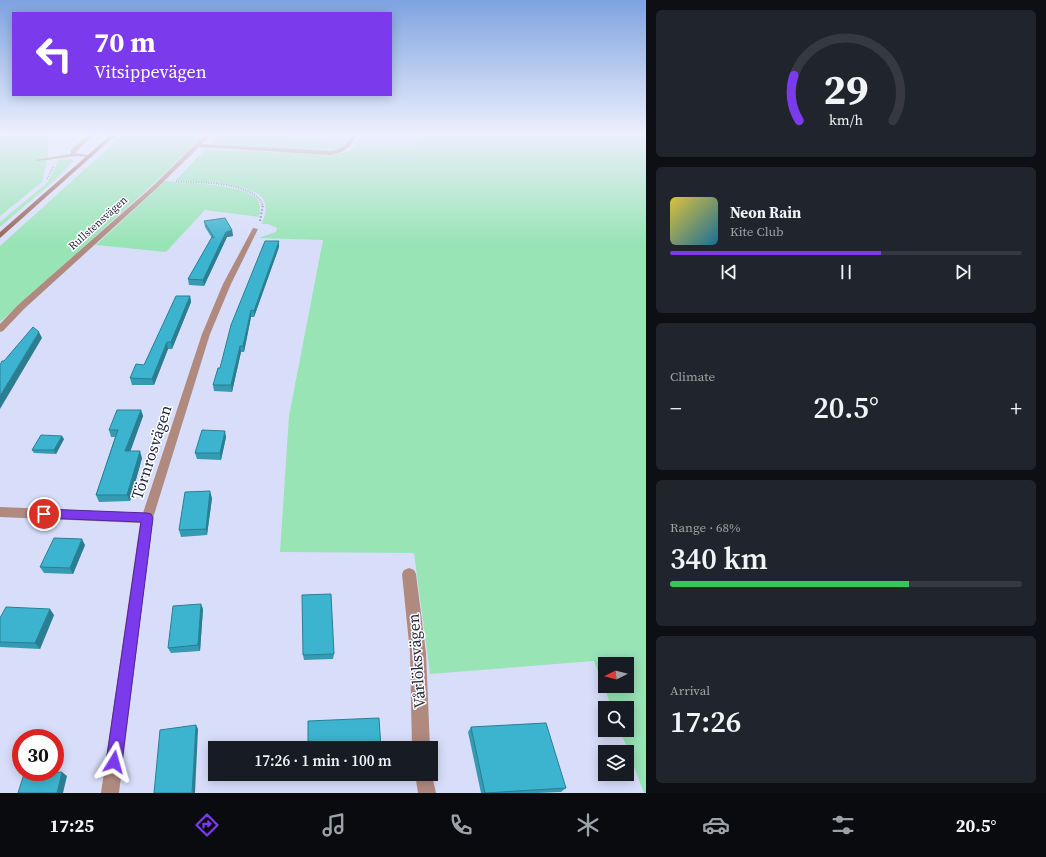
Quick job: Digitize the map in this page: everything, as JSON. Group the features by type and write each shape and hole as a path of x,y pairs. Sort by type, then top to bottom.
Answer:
{"main road":[{"path":"0,236 75,170"}],"street":[{"name":"Rullstensvägen","path":"0,329 21,307 172,170"},
{"name":"Törnrosvägen","path":"110,793 147,518 206,334 227,284 255,229"},
{"path":"0,512 147,518"},
{"name":"Vårlöksvägen","path":"409,574 418,653 421,741"},
{"path":"425,781 427,793"}],"path":[{"path":"44,183 51,170"},
{"path":"162,180 229,186 255,193 261,199 263,206 263,213 255,229"}],"green space":[{"path":"0,170 45,170 42,182 0,216"},
{"path":"54,170 65,170 0,227 0,222 47,183"},
{"path":"84,170 168,170 0,322 0,246"},
{"path":"186,170 646,170 646,793 644,793 634,767 634,745 626,745 623,737 634,737 634,701 609,701 606,693 634,693 634,657 598,657 598,671 594,661 430,674 414,553 280,552 289,416 323,240 259,238 276,232 277,228 268,224 262,224 266,206 261,196 240,187 176,180"},
{"path":"165,181 214,185 241,190 251,194 257,199 260,205 259,217 205,210 166,252 96,245"}],"building":[{"path":"225,218 232,230 226,232 203,280 188,279 212,237 214,238 204,221"},
{"path":"265,241 279,241 254,311 251,310 243,346 240,346 231,385 213,385 218,368 220,368 231,325"},
{"path":"176,296 190,296 171,342 167,342 152,379 130,378 136,364 144,365"},
{"path":"33,327 39,332 0,396 0,365"},
{"path":"117,410 141,410 125,451 140,451 127,495 96,495 118,430 109,430"},
{"path":"202,430 225,431 220,453 195,453"},
{"path":"41,435 62,436 54,450 32,450"},
{"path":"210,491 206,529 179,530 185,492"},
{"path":"54,538 82,539 70,568 40,567"},
{"path":"331,594 334,654 303,655 302,595"},
{"path":"201,604 198,645 168,648 173,606"},
{"path":"6,607 50,609 35,643 0,642 0,618"},
{"path":"379,718 381,741 308,741 308,721"},
{"path":"546,723 566,788 485,793 471,727"},
{"path":"196,725 192,793 154,793 160,730"},
{"path":"22,781 60,781 57,793 18,793"}],"route":[{"path":"44,514 147,518 114,762"}]}
